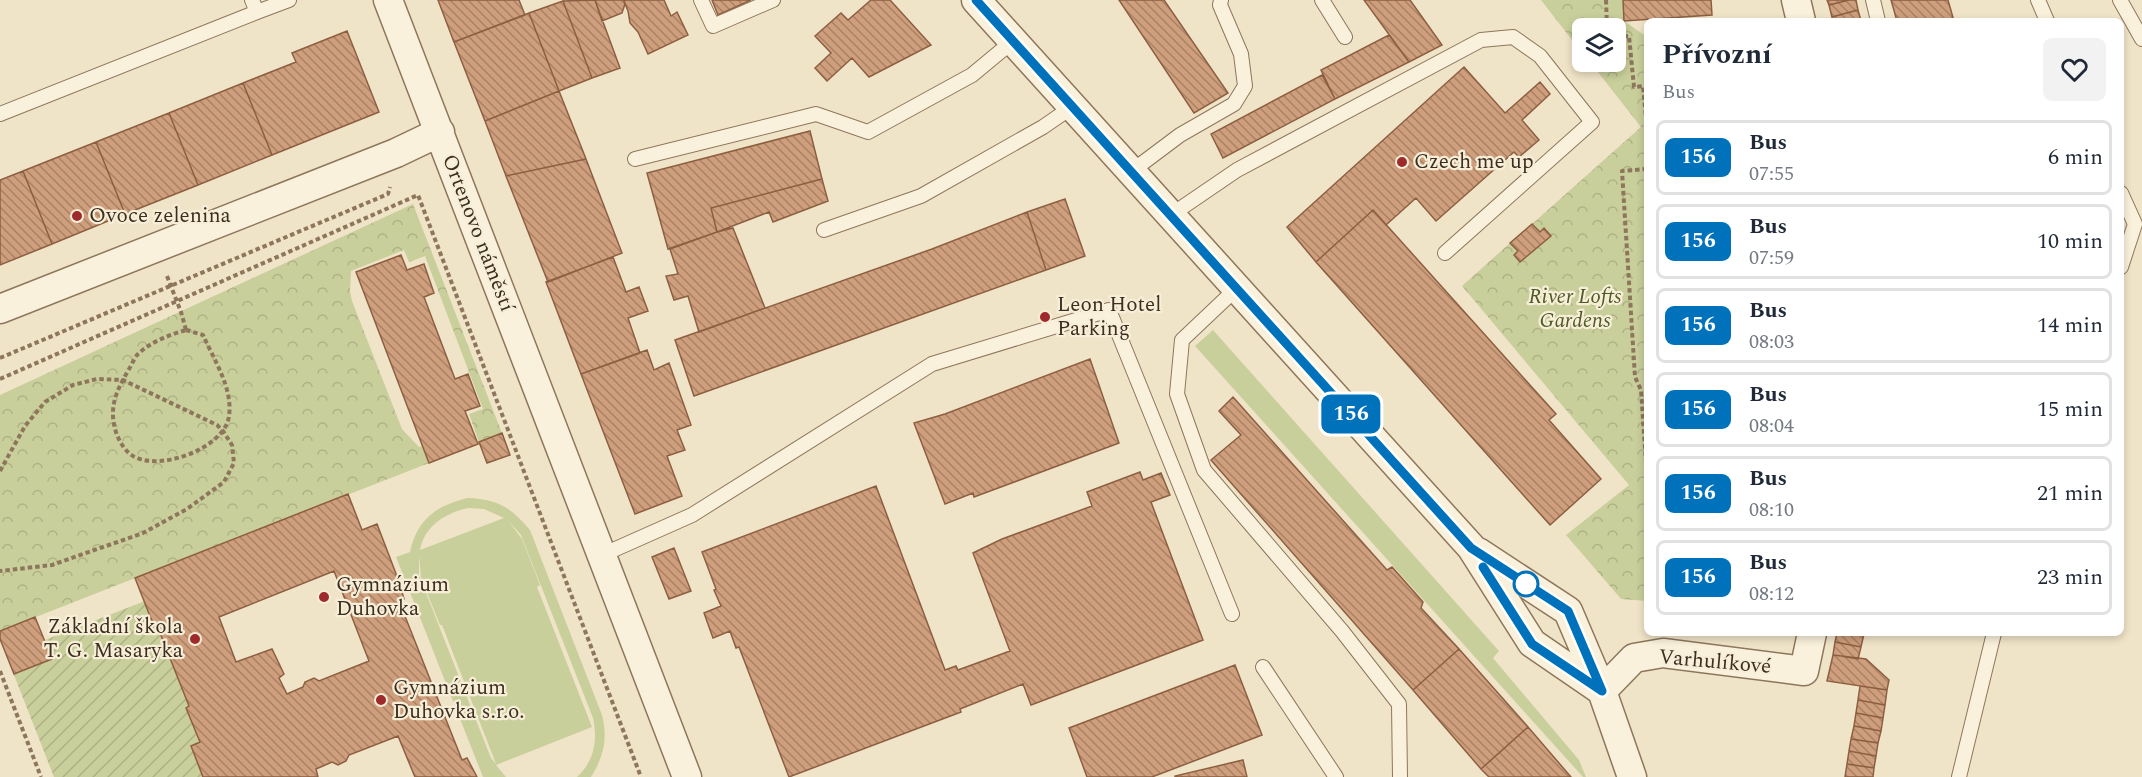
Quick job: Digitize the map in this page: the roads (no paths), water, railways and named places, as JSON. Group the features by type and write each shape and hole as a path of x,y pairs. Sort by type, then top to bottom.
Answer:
{"street":[{"path":"388,0 440,132"},
{"path":"976,0 1471,548 1532,644 1602,691"},
{"path":"1796,0 1800,18"},
{"name":"Ortenovo náměstí","path":"0,309 396,153 440,132 687,777"},
{"path":"1471,548 1568,611 1602,691 1632,777"},
{"name":"Varhulíkové","path":"1602,691 1634,658 1663,653 1804,671 1811,636"}],"lane":[{"path":"0,114 255,6 289,0"},
{"path":"701,0 713,26 773,0"},
{"path":"1132,171 1180,135 1234,104 1245,86 1241,54 1220,5 1221,0"},
{"path":"1322,0 1345,37"},
{"path":"1873,0 1877,18"},
{"path":"2038,0 2046,18"},
{"path":"2120,0 2142,39"},
{"path":"1171,215 1237,170 1481,40 1513,37 1540,56 1592,122 1445,254"},
{"path":"635,159 816,114 868,132 972,75 1013,41"},
{"path":"824,230 921,196 1043,127 1072,107"},
{"path":"2124,198 2138,221 2124,259"},
{"path":"1237,288 1182,340 1178,394 1204,470 1342,631 1399,704 1400,777"},
{"path":"602,555 692,515 932,363 1109,310 1233,614"},
{"path":"1959,777 1994,636"},
{"path":"1263,667 1335,777"}],"place":[{"name":"Czech me up","path":"1402,162"},
{"name":"Ovoce zelenina","path":"77,216"},
{"name":"Leon Hotel Parking","path":"1045,317"},
{"name":"Gymnázium Duhovka","path":"324,597"},
{"name":"Základní škola T. G. Masaryka","path":"195,639"},
{"name":"Gymnázium Duhovka s.r.o.","path":"381,700"}],"park label":[{"name":"River Lofts Gardens","path":"1575,309"}]}
